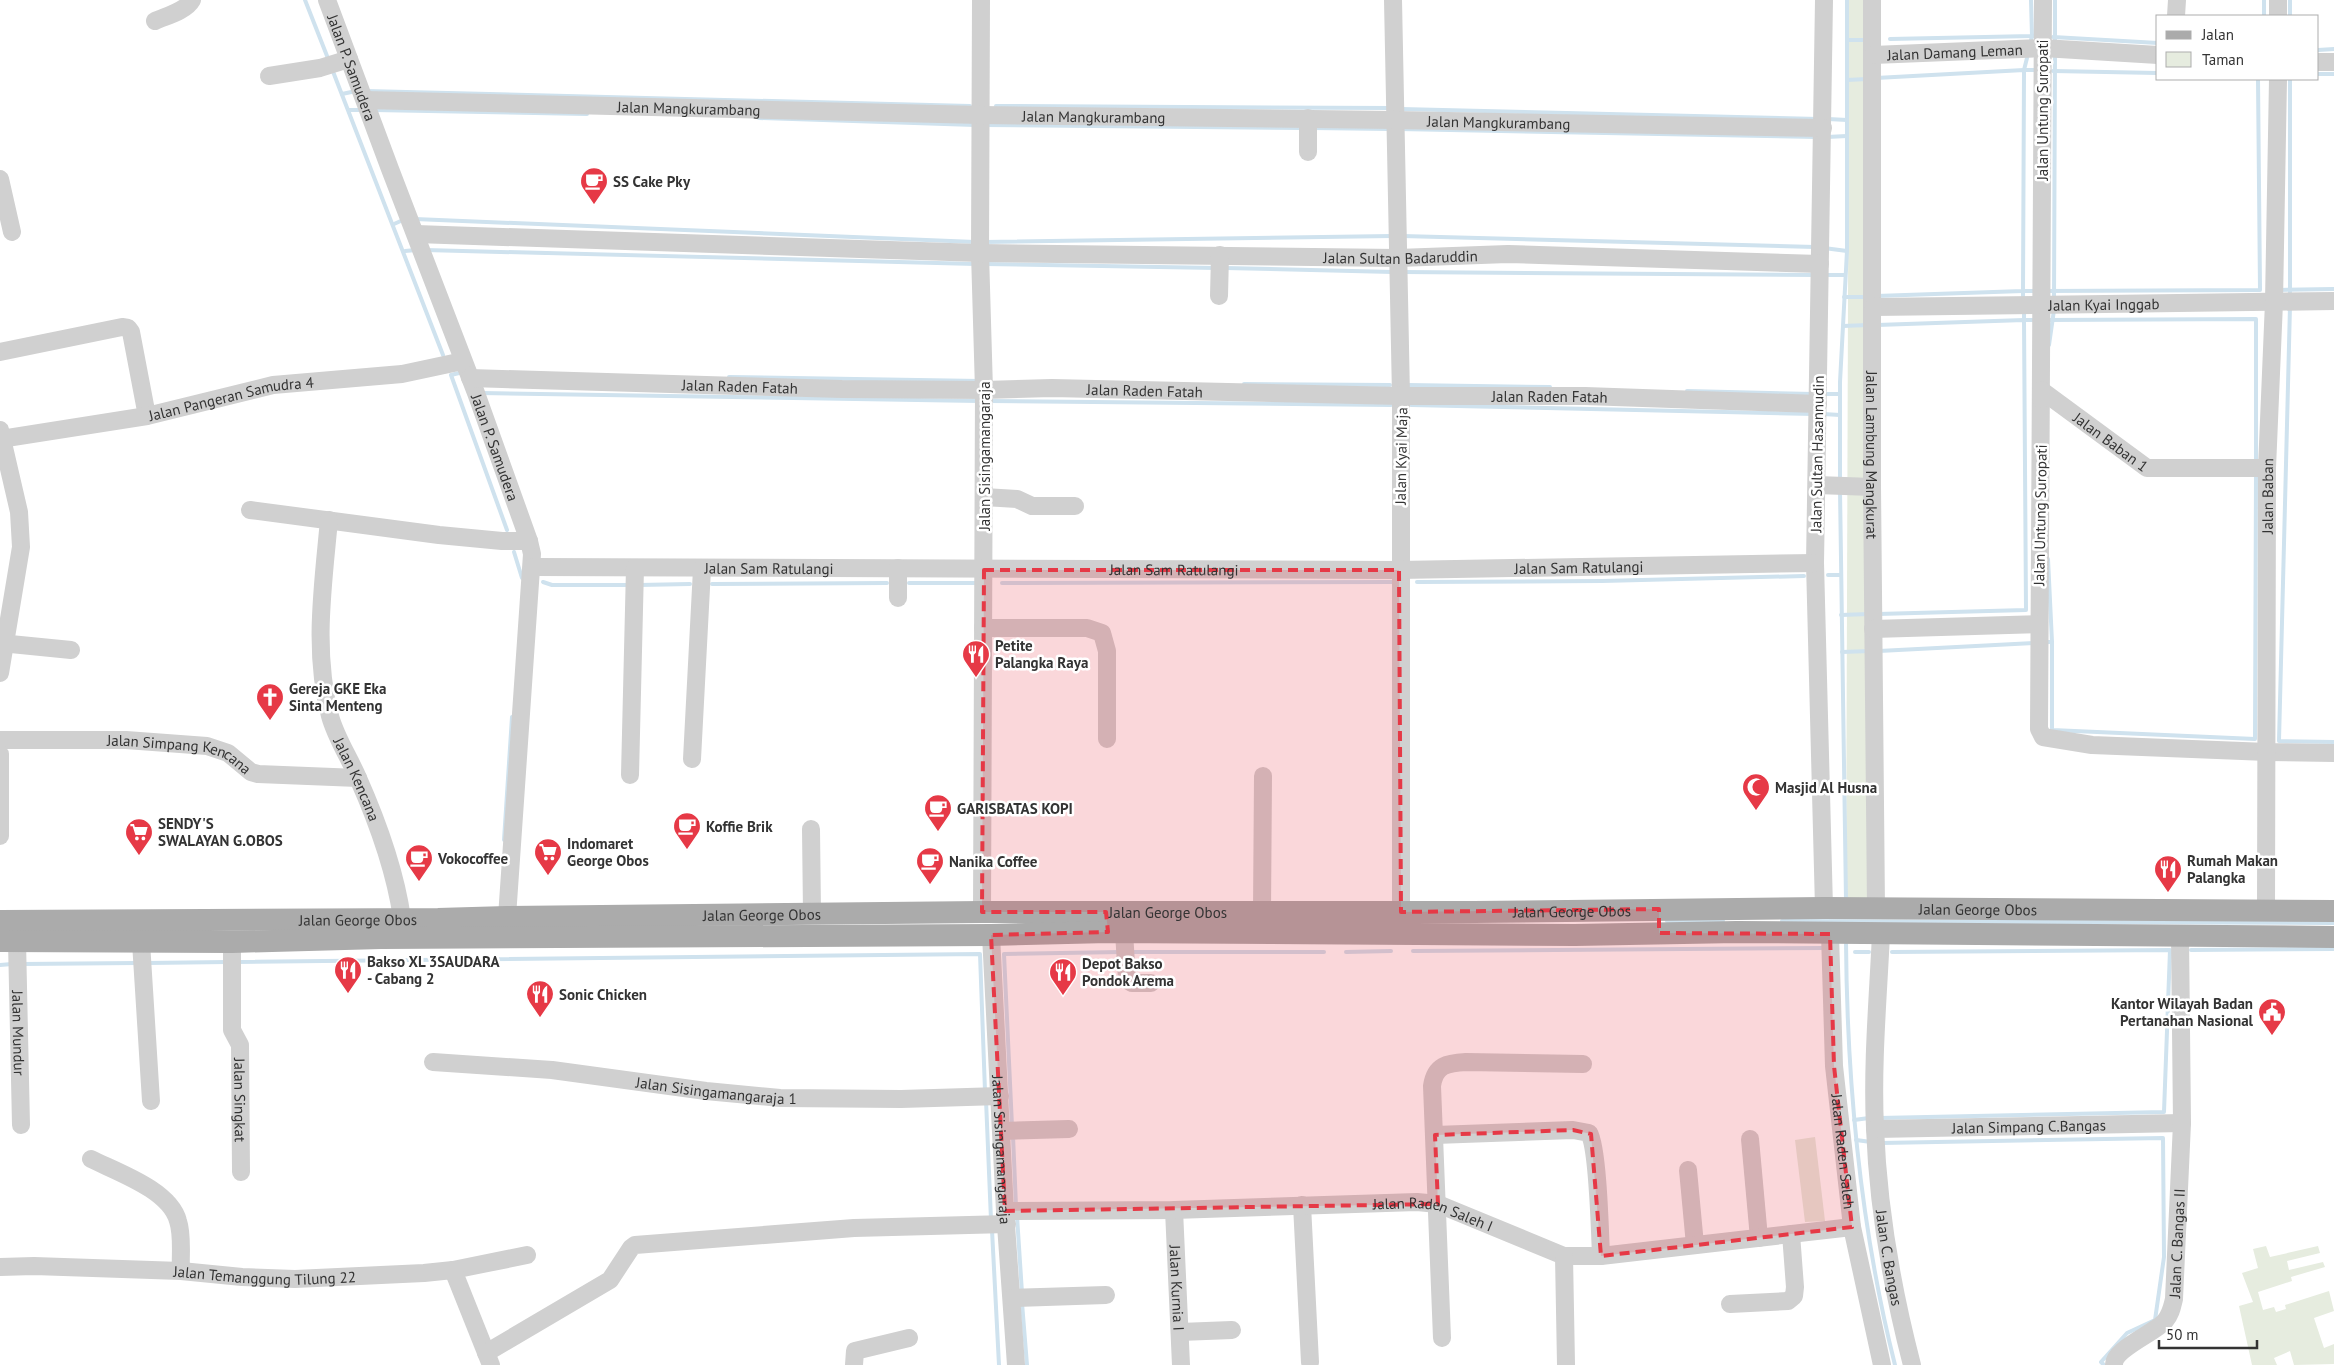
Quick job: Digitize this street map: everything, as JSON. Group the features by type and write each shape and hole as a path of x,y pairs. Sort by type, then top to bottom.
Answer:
{"main road":[{"name":"Jalan George Obos","path":"0,921 507,916 716,926 991,935 1262,911 1401,912 1824,908 2334,911"},
{"path":"1659,909 1659,933"},
{"path":"2032,910 2034,934"},
{"name":"Jalan George Obos","path":"8,941 232,942 381,938 716,926 812,914 982,912 1113,925 1566,935 1659,933 1830,944 1881,934 2334,937"}],"street":[{"path":"155,21 180,10 190,4 192,0"},
{"name":"Jalan P. Samudera","path":"327,0 529,540 533,567 507,916"},
{"name":"Jalan Sisingamangaraja","path":"981,0 980,253 984,390 982,912"},
{"name":"Jalan Kyai Maja","path":"1393,0 1401,396 1399,570 1401,912"},
{"name":"Jalan Sultan Hasannudin","path":"1824,0 1815,563 1824,908"},
{"name":"Jalan Lambung Mangkurat","path":"1872,0 1873,307 1866,487 1873,629 1876,909"},
{"name":"Jalan Untung Suropati","path":"2043,0 2039,729 2043,737 2056,741 2092,745 2334,753"},
{"path":"2176,15 2177,0"},
{"path":"2278,0 2278,15"},
{"name":"Jalan Damang Leman","path":"1873,55 2043,48 2156,55"},
{"path":"269,76 320,68 349,59"},
{"path":"2319,62 2334,62"},
{"name":"Jalan Baban","path":"2266,912 2267,468 2274,302 2278,80"},
{"name":"Jalan Mangkurambang","path":"364,100 981,115 1308,118 1823,128"},
{"path":"1308,118 1308,152"},
{"path":"0,179 12,232"},
{"name":"Jalan Sultan Badaruddin","path":"416,234 980,253 1398,258 1508,254 1820,264"},
{"path":"1219,296 1220,255"},
{"name":"Jalan Kyai Inggab","path":"1873,307 2334,301"},
{"path":"0,352 122,327 128,328 131,332 147,416"},
{"name":"Jalan Pangeran Samudra 4","path":"1,436 147,416 273,385 402,374 463,361"},
{"name":"Jalan Raden Fatah","path":"470,378 842,389 984,390 1052,388 1401,396 1585,396 1818,404"},
{"name":"Jalan Baban 1","path":"2041,390 2147,468 2267,468"},
{"path":"0,673 2,644 21,547 19,512 1,436"},
{"path":"1817,485 1866,487"},
{"path":"984,497 1017,499 1032,506 1075,506"},
{"path":"250,510 502,541 529,540"},
{"name":"Jalan Kencana","path":"329,520 322,595 320,666 337,737 358,778 394,874 402,918"},
{"name":"Jalan Sam Ratulangi","path":"533,567 635,583 702,569 1399,570 1815,563"},
{"path":"898,568 898,598"},
{"path":"692,759 702,569"},
{"path":"630,775 635,583"},
{"path":"1873,629 2039,624"},
{"path":"984,628 1087,628 1102,633 1106,651 1107,739"},
{"path":"2,644 71,650"},
{"name":"Jalan Simpang Kencana","path":"0,740 126,740 207,746 228,753 251,772 258,774 358,778"},
{"path":"0,754 0,836"},
{"path":"1262,911 1263,776"},
{"path":"811,829 812,914"},
{"path":"1113,925 1127,980 1132,983 1151,983"},
{"name":"Jalan C. Bangas","path":"1881,934 1874,1105 1876,1150 1882,1216 1896,1298 1912,1365"},
{"name":"Jalan Sisingamangaraja","path":"991,935 1016,1365"},
{"name":"Jalan C. Bangas II","path":"2114,1365 2116,1358 2122,1351 2165,1321 2172,1307 2182,1123 2180,936"},
{"name":"Jalan Mundur","path":"8,941 21,1125"},
{"path":"141,942 151,1101"},
{"name":"Jalan Singkat","path":"232,942 232,1030 240,1045 241,1172"},
{"name":"Jalan Raden Saleh","path":"1830,944 1834,1066 1852,1228 1882,1365"},
{"name":"Jalan Sisingamangaraja 1","path":"433,1062 552,1070 780,1098 901,1099 1000,1096"},
{"path":"1442,1338 1433,1076 1439,1067 1448,1063 1584,1064"},
{"name":"Jalan Simpang C.Bangas","path":"1875,1129 2182,1123"},
{"path":"1002,1131 1069,1129"},
{"path":"1435,1135 1573,1130 1589,1133 1592,1137 1594,1156 1601,1256"},
{"path":"1750,1139 1759,1238"},
{"path":"91,1159 153,1190 169,1204 179,1222 180,1271"},
{"path":"1688,1170 1696,1245"},
{"name":"Jalan Raden Saleh I","path":"1006,1217 1302,1205 1438,1204 1564,1256 1601,1256 1852,1228"},
{"path":"1302,1205 1310,1362"},
{"name":"Jalan Kurnia I","path":"1174,1210 1181,1365"},
{"path":"453,1270 489,1359 610,1280 631,1248 638,1244 1006,1217"},
{"path":"1730,1304 1788,1301 1794,1296 1791,1234"},
{"name":"Jalan Temanggung Tilung 22","path":"0,1267 34,1266 180,1271 242,1277 295,1279 393,1275 453,1270 527,1254"},
{"path":"1564,1256 1566,1364"},
{"path":"1012,1298 1106,1295"},
{"path":"1180,1332 1232,1330"},
{"path":"854,1365 855,1350 909,1338"}],"highlighted area":[{"path":"984,570 1399,570 1401,912 1659,909 1659,933 1830,934 1834,1066 1852,1227 1601,1256 1591,1134 1573,1130 1435,1135 1438,1204 1005,1211 991,935 1108,932 1106,912 982,912"}],"green space":[{"path":"1849,0 1869,0 1870,899 1846,901"},
{"path":"1815,1137 1825,1221 1805,1222 1795,1140"},
{"path":"2266,1246 2270,1257 2318,1246 2320,1253 2287,1261 2289,1270 2323,1262 2325,1267 2291,1277 2292,1281 2258,1292 2263,1310 2274,1307 2276,1312 2286,1309 2285,1305 2329,1291 2334,1311 2314,1318 2324,1348 2334,1344 2334,1364 2294,1365 2290,1351 2274,1358 2277,1365 2252,1365 2239,1306 2253,1302 2242,1273 2258,1268 2253,1249"}],"waterway":[{"path":"305,0 329,61"},
{"path":"1840,480 1840,382 1847,251 1847,0"},
{"path":"1890,39 2032,36 2031,0"},
{"path":"2055,0 2055,43"},
{"path":"2264,0 2264,15"},
{"path":"2290,0 2290,15"},
{"path":"2030,44 2032,36 2038,36"},
{"path":"2053,37 2156,43"},
{"path":"1847,40 1867,40"},
{"path":"2319,50 2334,49"},
{"path":"2054,300 2055,52"},
{"path":"2028,54 2024,70 2038,70"},
{"path":"332,69 443,355"},
{"path":"1876,78 2024,70 2023,291 1876,296"},
{"path":"2053,71 2156,73"},
{"path":"2319,74 2334,74"},
{"path":"1847,80 1867,79"},
{"path":"2045,291 2260,290 2258,80"},
{"path":"2290,80 2290,296"},
{"path":"342,94 356,91"},
{"path":"365,91 970,106"},
{"path":"996,106 1391,108"},
{"path":"1401,109 1819,119"},
{"path":"349,110 362,110"},
{"path":"374,110 587,114"},
{"path":"759,118 975,125"},
{"path":"1828,119 1847,120"},
{"path":"984,125 1302,128"},
{"path":"1312,128 1390,129"},
{"path":"1399,129 1817,137"},
{"path":"1827,137 1847,136"},
{"path":"415,219 975,242"},
{"path":"394,224 403,220"},
{"path":"985,242 1392,236"},
{"path":"1402,236 1815,247"},
{"path":"1824,248 1847,251"},
{"path":"405,251 416,250"},
{"path":"425,250 976,264"},
{"path":"985,264 1216,268"},
{"path":"1225,268 1393,272"},
{"path":"1403,272 1816,275"},
{"path":"1825,275 1845,275"},
{"path":"2279,290 2334,289"},
{"path":"2023,300 2023,291 2036,291"},
{"path":"1844,297 1867,297"},
{"path":"2290,306 2279,741 2334,742"},
{"path":"2024,310 2024,320 2038,320"},
{"path":"2049,345 2054,310"},
{"path":"2047,320 2256,319 2256,463"},
{"path":"1877,325 2024,320 2026,610 1878,614"},
{"path":"1843,326 1868,325"},
{"path":"463,372 451,375 507,530"},
{"path":"729,377 980,381"},
{"path":"1244,384 1390,385"},
{"path":"1407,385 1550,387"},
{"path":"1687,391 1813,394"},
{"path":"481,393 979,401"},
{"path":"1822,394 1839,394"},
{"path":"989,401 1391,405"},
{"path":"1411,405 1814,414"},
{"path":"1823,414 1840,415"},
{"path":"2044,642 2052,642 2052,730 2255,739 2256,473"},
{"path":"1840,490 1846,900"},
{"path":"514,552 522,578"},
{"path":"2048,559 2052,642"},
{"path":"1828,575 1841,575"},
{"path":"1417,582 1602,581 1804,576"},
{"path":"543,582 552,585 630,585"},
{"path":"1002,583 1396,582"},
{"path":"712,584 887,583"},
{"path":"909,583 979,583"},
{"path":"639,585 690,584"},
{"path":"1841,615 1869,614"},
{"path":"1879,651 2035,643"},
{"path":"1842,652 1870,651"},
{"path":"504,840 512,717"},
{"path":"1667,921 1723,921"},
{"path":"1782,921 2334,923"},
{"path":"1846,942 1849,1048 1864,1208 1883,1313 1895,1365"},
{"path":"1413,951 1825,948"},
{"path":"2191,950 2334,949"},
{"path":"1879,1118 2164,1112 2170,950 1892,952"},
{"path":"1346,952 1391,951"},
{"path":"1012,1126 1004,954 1121,952"},
{"path":"1131,952 1324,952"},
{"path":"1855,952 1869,952"},
{"path":"237,962 980,954 985,1091"},
{"path":"147,963 227,962"},
{"path":"22,964 137,963"},
{"path":"0,965 12,964"},
{"path":"986,1100 991,1220"},
{"path":"1854,1120 1869,1118"},
{"path":"1013,1136 1016,1206"},
{"path":"1881,1143 2163,1138 2164,1257 2155,1320 2127,1333 2101,1362 2104,1365"},
{"path":"1856,1140 1871,1142"},
{"path":"1017,1216 1022,1293"},
{"path":"992,1230 999,1365"},
{"path":"1022,1303 1027,1365"}],"place":[{"name":"SS Cake Pky","path":"594,205"},
{"name":"Petite Palangka Raya","path":"976,678"},
{"name":"Gereja GKE Eka Sinta Menteng","path":"270,721"},
{"name":"Masjid Al Husna","path":"1756,811"},
{"name":"GARISBATAS KOPI","path":"938,832"},
{"name":"Koffie Brik","path":"687,850"},
{"name":"SENDY'S SWALAYAN G.OBOS","path":"139,856"},
{"name":"Indomaret George Obos","path":"548,876"},
{"name":"Vokocoffee","path":"419,882"},
{"name":"Nanika Coffee","path":"930,885"},
{"name":"Rumah Makan Palangka","path":"2168,893"},
{"name":"Bakso XL 3SAUDARA - Cabang 2","path":"348,994"},
{"name":"Depot Bakso Pondok Arema","path":"1063,996"},
{"name":"Sonic Chicken","path":"540,1018"},
{"name":"Kantor Wilayah Badan Pertanahan Nasional","path":"2272,1036"}]}
